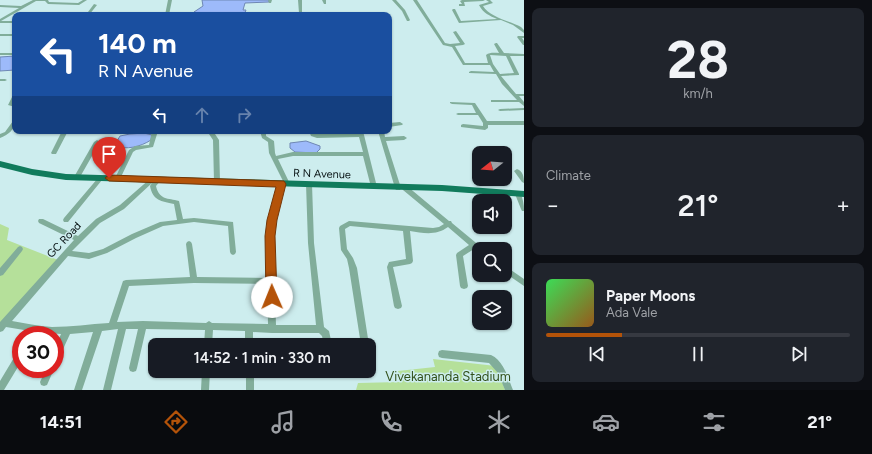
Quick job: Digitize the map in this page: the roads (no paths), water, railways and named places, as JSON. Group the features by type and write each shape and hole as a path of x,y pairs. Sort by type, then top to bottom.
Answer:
{"main road":[{"name":"R N Avenue","path":"0,164 32,172 100,179 118,178 402,188 449,188 521,194"}],"street":[{"path":"14,12 36,0 46,0 48,3 79,4 86,0"},
{"path":"168,12 170,0"},
{"path":"300,0 301,12"},
{"path":"394,0 404,11 408,20"},
{"path":"415,0 444,44 463,44 455,32"},
{"path":"460,5 464,5 462,1 483,0"},
{"path":"488,0 491,3 481,4 483,9 518,26 524,32"},
{"path":"90,12 96,5"},
{"path":"0,6 22,7"},
{"path":"454,10 460,22 503,20"},
{"path":"0,21 12,13"},
{"path":"0,21 12,22"},
{"path":"0,35 12,35"},
{"path":"524,37 519,37 524,44"},
{"path":"496,44 502,54"},
{"path":"451,45 464,64 491,64"},
{"path":"0,54 12,54"},
{"path":"524,55 488,55 491,64 498,74 514,95 524,105"},
{"path":"471,72 517,74 508,55"},
{"path":"514,95 524,95"},
{"path":"493,101 520,101"},
{"path":"452,103 472,103 486,123"},
{"path":"500,110 524,109"},
{"path":"458,114 480,114"},
{"path":"486,123 524,123"},
{"path":"463,126 485,128 486,123"},
{"path":"392,125 400,124"},
{"path":"0,136 7,133 12,126"},
{"path":"54,153 64,134"},
{"path":"118,178 131,151 135,148 151,146 154,134"},
{"path":"212,134 216,140 217,182"},
{"path":"263,134 264,138 271,141 272,153 284,184 272,220 270,236 272,329"},
{"path":"314,134 317,136 346,134"},
{"path":"360,134 374,187"},
{"path":"382,134 402,188 449,223 472,243"},
{"path":"384,139 404,138"},
{"path":"77,177 97,142"},
{"path":"275,158 293,154 366,154"},
{"path":"517,171 524,181"},
{"path":"66,220 100,179"},
{"path":"156,179 153,188 160,199 166,202 177,203 180,221"},
{"name":"GC Road","path":"2,325 79,239 98,221 122,207 156,179"},
{"path":"309,184 311,243 320,329"},
{"path":"521,194 524,209"},
{"path":"66,253 89,256 106,251 134,236 162,224 180,221 207,220 231,224 233,252"},
{"path":"41,221 79,239"},
{"path":"364,338 353,268 350,258 344,250 342,228 349,224 433,231 441,229 449,223"},
{"path":"398,306 390,267 391,264 410,261 406,228"},
{"path":"189,244 194,280"},
{"path":"0,273 20,249"},
{"path":"464,286 459,254 472,249"},
{"path":"512,275 524,283"},
{"path":"112,325 126,283 194,280 271,281"},
{"path":"2,325 12,327"},
{"path":"64,331 112,325 209,325 272,329 320,329 326,334 327,338"},
{"path":"107,390 123,325"},
{"path":"133,368 144,325"},
{"path":"208,338 209,325"},
{"path":"78,389 98,327"},
{"path":"249,328 249,338"},
{"path":"64,338 67,331"},
{"path":"442,354 491,359 501,370 509,390"},
{"path":"0,390 12,369"},
{"path":"44,382 46,378"},
{"path":"205,390 206,378"},
{"path":"250,378 250,390"}],"water":[{"path":"202,0 269,0 269,2 245,3 243,10 246,10 245,12 194,12 203,6"},
{"path":"12,56 12,70 0,71 0,57"},
{"path":"130,134 152,135 151,140 133,147 124,148 114,146 120,136"},
{"path":"306,141 320,146 320,149 316,153 295,152 290,148 290,143"}],"park label":[{"name":"Vivekananda Stadium","path":"448,376"}]}
